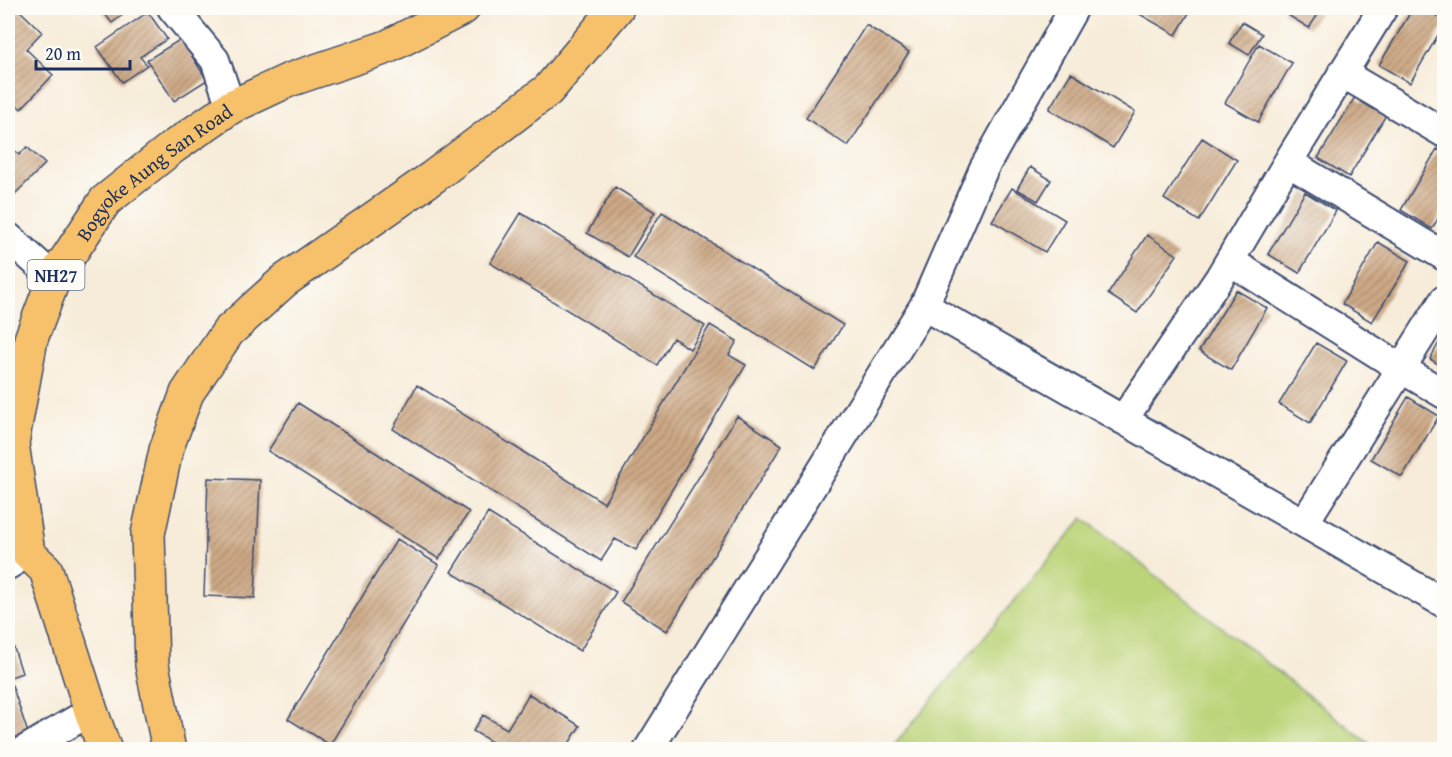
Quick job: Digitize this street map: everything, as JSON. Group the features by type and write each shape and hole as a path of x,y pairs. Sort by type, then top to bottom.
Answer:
{"highway":[{"name":"Bogyoke Aung San Road","path":"105,750 46,570 18,559 10,442 31,339 54,278 105,201 173,147 231,107 289,80 387,47 463,8"},
{"path":"169,750 152,665 148,534 166,450 187,393 228,332 284,281 433,177 548,90 617,8"}],"street":[{"path":"172,8 215,60 231,107"},
{"path":"648,750 924,306 984,168 1074,8"},
{"path":"1123,420 1221,277 1288,162 1383,8"},
{"path":"1342,73 1444,133"},
{"path":"1288,162 1444,256"},
{"path":"8,237 54,278"},
{"path":"1230,261 1444,394"},
{"path":"1304,523 1444,300"},
{"path":"924,306 1444,603"},
{"path":"25,750 91,711"}],"green space":[{"path":"1083,518 1376,749 891,749"}],"building":[{"path":"8,8 17,8 42,32 26,49 53,75 21,109 8,96"},
{"path":"100,8 131,8 112,23"},
{"path":"1129,8 1192,8 1176,35"},
{"path":"1286,8 1322,8 1309,28 1283,12"},
{"path":"1413,8 1423,8 1444,20 1444,25 1410,83 1379,65"},
{"path":"148,12 167,39 140,57 147,65 122,82 97,47"},
{"path":"1242,22 1262,34 1249,55 1229,43"},
{"path":"866,25 909,52 848,146 806,118"},
{"path":"181,39 207,80 174,101 147,60"},
{"path":"1259,44 1292,63 1258,122 1225,103"},
{"path":"1071,73 1135,112 1113,148 1049,109"},
{"path":"1355,97 1386,115 1349,177 1318,158"},
{"path":"1202,138 1237,160 1199,221 1164,199"},
{"path":"9,145 19,155 27,147 45,164 12,197 8,192"},
{"path":"1437,149 1444,153 1444,208 1432,229 1401,210"},
{"path":"1030,167 1051,180 1038,201 1017,189"},
{"path":"615,187 655,212 628,257 587,233"},
{"path":"1012,188 1065,220 1045,252 992,221"},
{"path":"1305,192 1336,211 1299,273 1268,254"},
{"path":"662,212 843,325 815,370 633,257"},
{"path":"521,213 705,326 690,349 673,338 657,365 490,263"},
{"path":"1147,235 1177,255 1137,313 1108,294"},
{"path":"1378,242 1410,261 1372,322 1342,304"},
{"path":"1236,290 1267,308 1231,370 1199,351"},
{"path":"710,325 737,341 729,355 746,365 636,550 615,539 601,561 393,429 417,385 604,503"},
{"path":"1444,334 1444,368 1430,359"},
{"path":"1316,343 1347,361 1310,423 1279,404"},
{"path":"1408,397 1439,416 1402,477 1371,459"},
{"path":"298,403 469,512 439,559 268,451"},
{"path":"737,416 782,445 667,631 621,602"},
{"path":"208,478 260,480 255,598 204,596"},
{"path":"488,513 616,592 580,651 451,572"},
{"path":"397,539 439,565 330,745 288,719"},
{"path":"14,648 22,673 8,678 8,650"},
{"path":"12,685 28,733 8,740 8,686"},
{"path":"529,694 580,726 565,750 495,750 497,745 473,731 483,715 507,729"}]}
